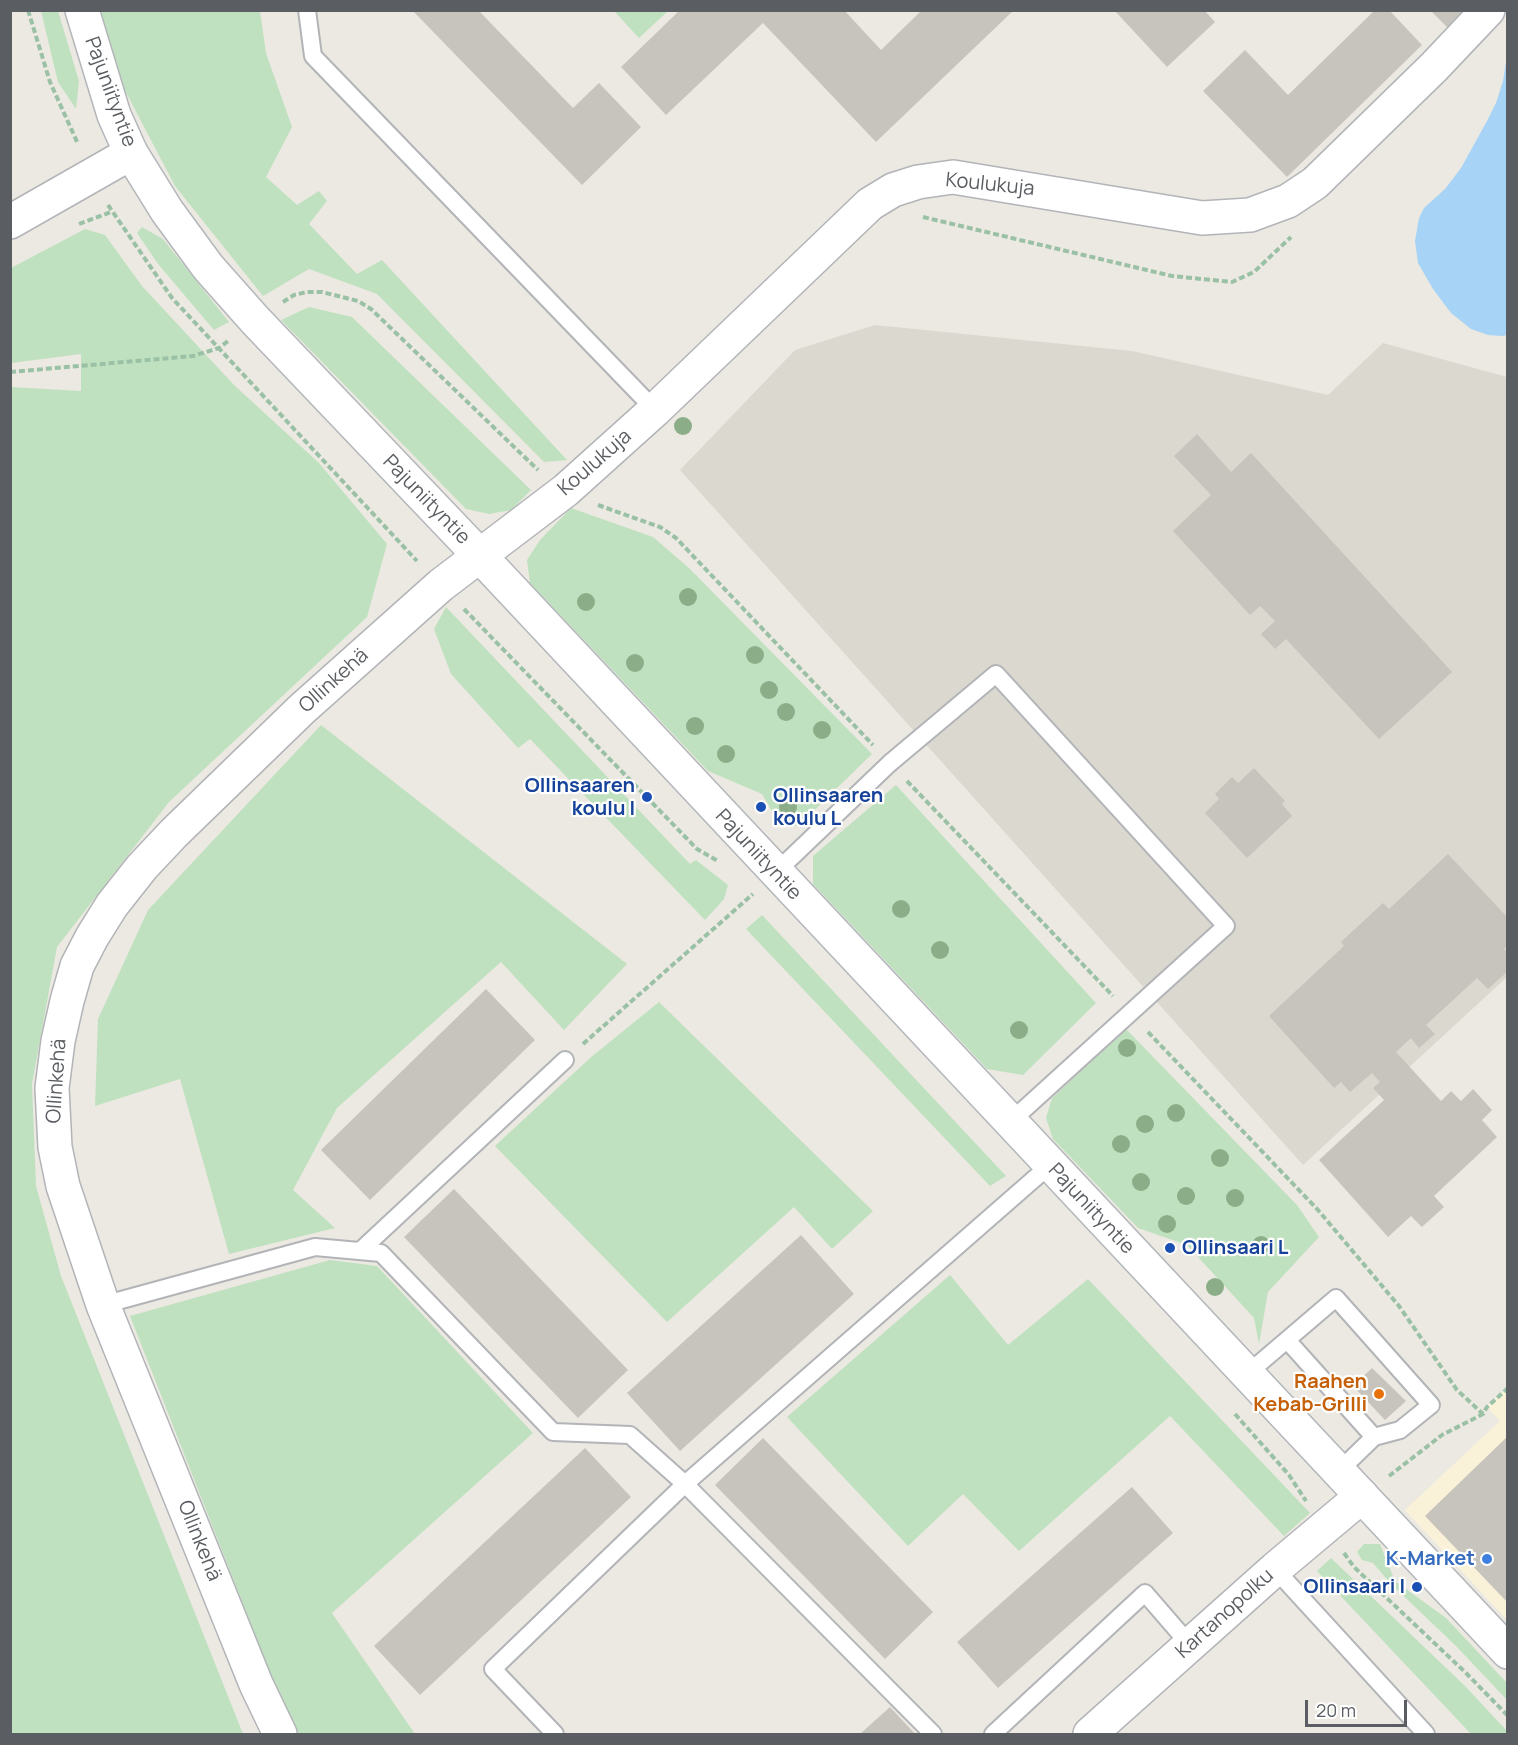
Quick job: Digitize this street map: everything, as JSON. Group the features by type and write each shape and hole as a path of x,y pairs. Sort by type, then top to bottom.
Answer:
{"street":[{"name":"Pajuniityntie","path":"82,10 114,115 131,153 167,211 208,267 255,321 480,556 1508,1652"},
{"name":"Koulukuja","path":"480,556 566,490 655,410 870,204 893,190 918,182 953,177 1202,218 1250,215 1288,201 1315,183 1488,10"},
{"path":"10,222 131,153"},
{"name":"Ollinkehä","path":"280,1734 252,1673 103,1305 63,1186 52,1121 52,1088 58,1041 77,966 112,905 142,867 302,709 441,585 480,556"},
{"name":"Kartanopolku","path":"1090,1734 1275,1569 1362,1497"}],"lane":[{"path":"307,10 313,56 655,410"},
{"path":"775,873 890,763 996,674 1226,926 1010,1122"},
{"path":"360,1251 565,1060"},
{"path":"555,1734 493,1669 685,1484 1050,1165"},
{"path":"103,1305 315,1247 381,1253 553,1432 630,1435 685,1484 933,1734"},
{"path":"1247,1374 1336,1298 1431,1405 1400,1430 1374,1437 1338,1472"},
{"path":"1287,1340 1374,1437"},
{"path":"1275,1569 1426,1734"},
{"path":"993,1734 1145,1593 1190,1645"}],"path":[{"path":"10,372 183,357 219,348"},
{"path":"565,1060 775,873"},
{"path":"1362,1497 1442,1435 1483,1414 1487,1407 1508,1388"}],"shaded area":[{"path":"875,325 1132,351 1328,395 1383,343 1507,377 1507,977 1303,1165 680,470 795,350"},
{"name":"K-Market","path":"1507,1388 1507,1620 1405,1510 1500,1421 1487,1407"}],"green space":[{"path":"41,11 58,11 79,81 76,109 58,82"},
{"path":"101,11 260,11 266,53 292,127 266,177 297,205 319,191 327,201 309,224 357,274 382,260 567,460 544,462 377,294 309,269 263,296 175,186 120,81"},
{"path":"614,11 668,11 639,38"},
{"path":"142,227 163,239 229,322 214,330 158,264 137,233"},
{"path":"85,229 105,235 142,286 234,385 319,463 387,544 367,617 169,802 57,947 32,1084 36,1186 61,1276 243,1734 11,1734 11,387 81,391 81,354 11,363 11,268"},
{"path":"309,307 352,317 531,490 511,510 489,514 466,509 281,320"},
{"path":"571,508 653,537 689,568 872,754 798,826 781,826 762,794 708,771 530,583 527,560 540,540"},
{"path":"446,607 690,864 696,860 728,885 724,899 705,920 530,739 518,748 451,674 434,629"},
{"path":"321,725 627,964 564,1030 501,962 337,1108 293,1190 335,1228 229,1254 180,1079 95,1106 98,1019 148,910"},
{"path":"896,785 1096,1003 1023,1075 987,1069 813,884 813,856"},
{"path":"762,915 1006,1176 990,1186 746,929"},
{"path":"659,1002 873,1211 832,1249 794,1207 667,1322 495,1146 590,1058"},
{"path":"1126,1029 1297,1205 1319,1237 1268,1292 1259,1344 1254,1318 1187,1245 1138,1228 1053,1139 1046,1118 1052,1098"},
{"path":"330,1260 377,1266 533,1433 332,1613 415,1734 299,1734 268,1668 130,1316"},
{"path":"950,1275 1008,1345 1088,1279 1310,1513 1284,1536 1170,1416 1019,1551 963,1494 908,1546 787,1417"},
{"path":"1364,1544 1380,1544 1395,1581 1446,1618 1507,1683 1507,1700 1456,1646 1391,1584 1373,1563 1362,1560 1357,1552"},
{"path":"1331,1558 1466,1687 1507,1731 1507,1734 1471,1734 1317,1571"}],"water":[{"path":"1507,56 1508,335 1502,336 1488,335 1471,329 1451,313 1433,289 1418,263 1415,241 1419,218 1424,208 1445,189 1461,168 1496,103 1503,81"}],"building":[{"path":"412,10 478,10 573,108 599,83 641,127 582,185"},
{"path":"680,10 844,10 881,50 922,10 1014,10 876,142 763,23 666,115 621,67"},
{"path":"1114,10 1204,10 1215,22 1167,67"},
{"path":"1375,10 1389,10 1422,45 1287,177 1203,91 1245,50 1288,95"},
{"path":"1430,10 1469,10 1450,30"},
{"path":"1197,434 1231,472 1251,453 1452,672 1379,739 1286,639 1275,649 1261,634 1275,621 1260,606 1250,615 1173,531 1211,495 1174,456"},
{"path":"1254,768 1285,801 1282,804 1292,816 1247,858 1205,813 1219,799 1215,794 1232,777 1238,783"},
{"path":"1448,854 1508,918 1505,925 1508,928 1508,945 1504,949 1508,953 1508,971 1488,989 1477,978 1426,1025 1435,1034 1419,1048 1411,1038 1396,1052 1441,1101 1451,1091 1461,1101 1473,1089 1492,1110 1482,1120 1497,1137 1434,1196 1444,1207 1422,1227 1411,1216 1388,1237 1319,1160 1384,1100 1373,1088 1380,1082 1372,1073 1350,1092 1341,1082 1334,1088 1269,1016 1344,946 1341,942 1383,903 1389,909"},
{"path":"486,989 535,1040 370,1200 321,1150"},
{"path":"454,1189 628,1370 578,1418 404,1237"},
{"path":"801,1235 854,1294 680,1451 627,1393"},
{"name":"Raahen Kebab-Grilli","path":"1372,1368 1406,1401 1385,1420 1353,1386"},
{"name":"K-Market","path":"1508,1436 1508,1603 1425,1516"},
{"path":"763,1438 933,1612 885,1659 715,1485"},
{"path":"585,1448 631,1497 420,1695 374,1646"},
{"path":"1132,1487 1173,1533 998,1688 957,1642"},
{"path":"890,1707 915,1734 860,1734"}],"place":[{"name":"Ollinsaaren koulu I","path":"647,797"},
{"name":"Ollinsaaren koulu L","path":"761,807"},
{"name":"Ollinsaari L","path":"1170,1248"},
{"name":"Raahen Kebab-Grilli","path":"1379,1394"},
{"name":"K-Market","path":"1487,1559"},
{"name":"Ollinsaari I","path":"1417,1587"}]}
